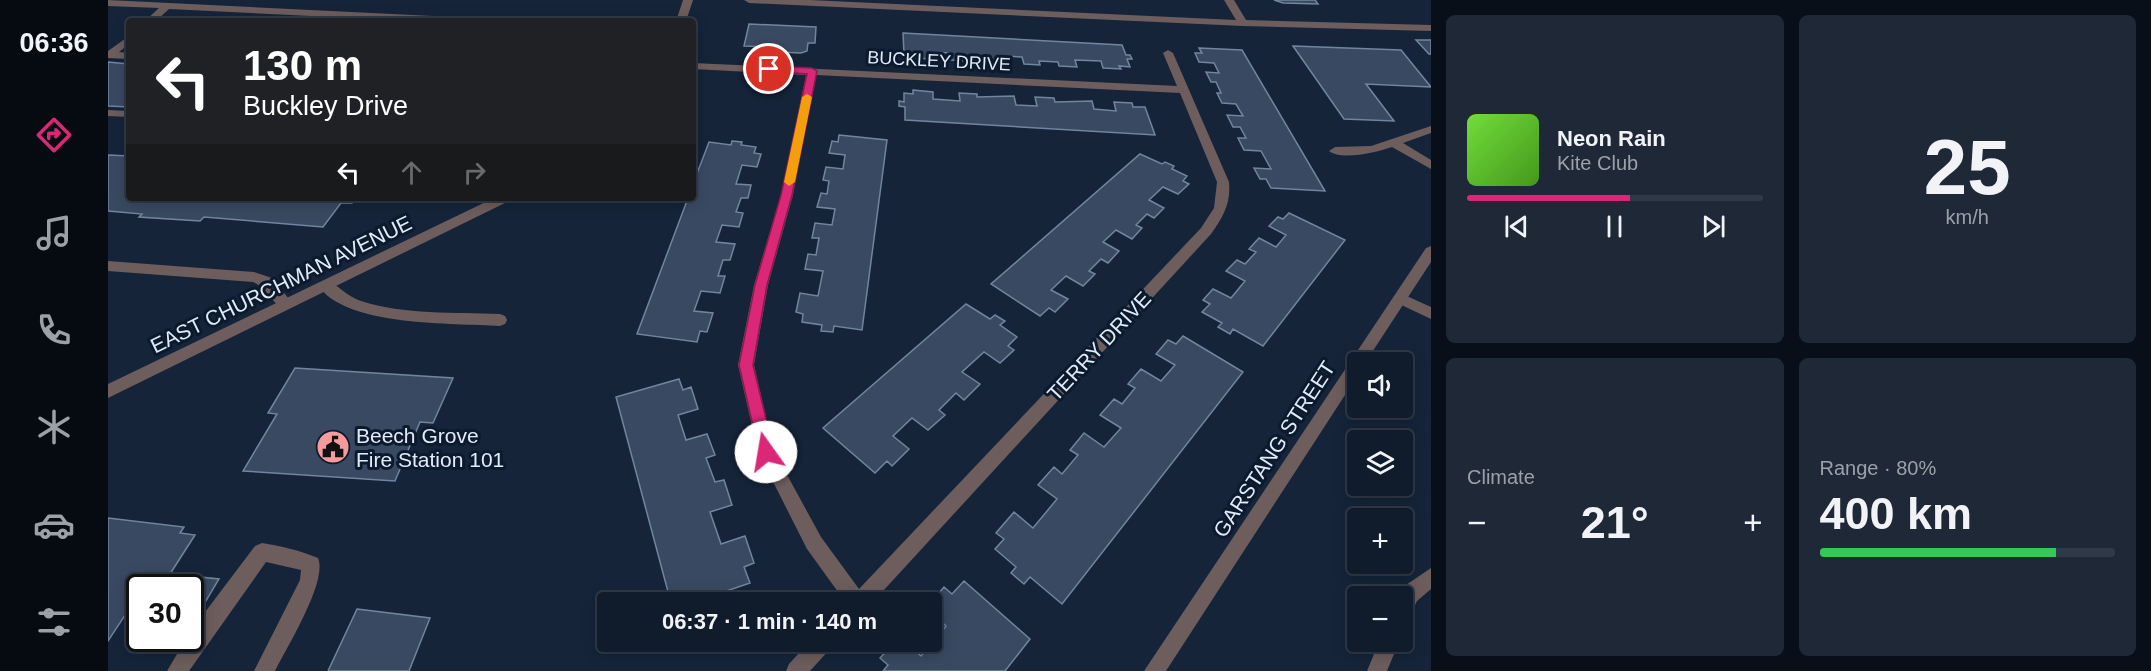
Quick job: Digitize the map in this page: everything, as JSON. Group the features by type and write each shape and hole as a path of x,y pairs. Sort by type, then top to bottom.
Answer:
{"street":[{"path":"276,11 287,0"},
{"path":"682,18 688,0"},
{"path":"749,0 1243,23 1431,28"},
{"path":"1229,0 1243,23"},
{"path":"108,3 415,18"},
{"path":"153,18 167,6"},
{"path":"212,18 222,9"},
{"path":"109,55 126,41"},
{"name":"TERRY DRIVE","path":"868,592 1206,231 1221,210 1225,196 1223,182 1168,53"},
{"path":"109,55 126,56"},
{"name":"BUCKLEY DRIVE","path":"696,66 1183,90"},
{"path":"812,71 787,195 761,285 746,365 766,452 814,543 850,592"},
{"path":"108,112 126,114"},
{"path":"1335,151 1364,151 1431,129"},
{"path":"1394,142 1431,165"},
{"name":"EAST CHURCHMAN AVENUE","path":"108,391 499,201"},
{"name":"GARSTANG STREET","path":"1154,671 1431,251"},
{"path":"108,266 254,277 267,282 286,304"},
{"path":"325,285 341,298 357,305 391,312 500,320"},
{"path":"1400,298 1431,313"},
{"path":"177,671 196,641 262,552 283,555 311,564 309,582 264,671"},
{"path":"1413,592 1431,577"},
{"path":"796,671 814,652"},
{"path":"1377,671 1385,652"}],"building":[{"path":"1274,0 1315,0 1318,4 1283,3"},
{"path":"749,24 816,27 815,43 808,43 807,51 801,53 779,52 780,49 767,49 768,47 744,46"},
{"path":"903,33 1122,45 1126,55 1130,55 1132,59 1127,59 1130,67 1119,66 1121,69 1103,68 1101,61 1075,60 1077,67 1059,66 1058,62 1039,61 1040,65 1024,64 1022,57 1003,56 1004,63 986,62 986,58 967,57 968,61 950,60 950,53 931,52 932,59 914,58 914,55 904,54"},
{"path":"1416,40 1431,40 1431,54 1429,54"},
{"path":"1293,46 1401,50 1431,87 1366,84 1394,121 1344,119"},
{"path":"1199,48 1242,50 1325,191 1271,188 1266,179 1260,179 1254,168 1271,169 1261,151 1244,150 1238,138 1246,138 1240,127 1233,127 1227,115 1243,116 1236,104 1222,103 1217,93 1221,93 1216,82 1211,82 1206,72 1219,73 1214,63 1199,62 1195,53 1202,53"},
{"path":"108,62 126,64 126,107 108,106"},
{"path":"913,90 933,92 933,99 960,101 959,93 977,94 977,97 1014,96 1016,105 1037,106 1035,97 1054,98 1055,102 1092,101 1094,109 1116,111 1114,102 1132,103 1133,107 1145,107 1155,135 905,120 905,107 899,106 899,101 904,102 904,93 913,94"},
{"path":"839,135 887,140 862,330 834,326 833,332 821,331 822,325 802,322 803,314 796,312 800,293 818,296 823,271 805,269 808,254 816,255 819,238 812,238 815,223 832,225 835,209 817,207 821,193 827,194 829,181 823,180 826,167 843,169 845,155 829,153 832,141 838,142"},
{"path":"732,141 742,142 741,145 756,147 754,153 761,154 757,167 742,165 736,184 751,185 748,198 741,198 736,212 743,213 739,227 722,225 716,242 735,244 730,260 723,260 718,276 725,276 720,293 701,291 694,311 713,313 707,332 700,331 697,342 637,334 687,201 696,201 696,176 709,142 731,145"},
{"path":"1140,154 1162,164 1165,162 1174,166 1172,169 1187,176 1183,181 1189,184 1178,194 1163,187 1149,200 1164,208 1154,218 1147,214 1136,225 1142,228 1132,239 1116,230 1103,242 1119,251 1108,263 1101,259 1089,271 1095,274 1083,286 1066,276 1051,290 1068,299 1055,312 1049,308 1040,316 991,284"},
{"path":"108,155 126,156 126,201 353,201 341,203 323,227 204,217 200,221 139,217 142,214 108,211"},
{"path":"1289,213 1345,240 1263,346 1233,329 1230,334 1218,327 1222,323 1202,312 1210,304 1203,300 1213,289 1231,298 1245,281 1226,271 1237,260 1245,264 1256,252 1249,249 1259,238 1276,247 1286,235 1269,226 1278,217 1283,219"},
{"path":"966,304 990,319 995,315 1005,321 1000,325 1017,337 1008,346 1014,350 1000,363 984,352 962,372 980,384 964,400 956,393 939,410 945,415 928,430 912,418 893,436 909,449 892,466 887,461 875,473 823,428"},
{"path":"1183,336 1243,372 1062,604 1030,577 1024,584 1011,573 1016,567 995,549 1004,539 996,533 1014,512 1033,528 1057,499 1038,485 1054,467 1062,474 1078,455 1070,450 1084,433 1104,447 1121,428 1100,415 1114,399 1122,404 1135,388 1128,384 1141,369 1161,381 1175,365 1156,354 1168,340 1176,344"},
{"name":"Beech Grove Fire Station 101","path":"295,368 453,378 433,423 420,422 395,481 243,471 277,414 268,413"},
{"path":"679,379 683,390 691,387 698,409 678,415 686,440 707,434 715,455 706,458 715,482 724,480 732,505 710,512 721,544 745,536 754,563 744,567 750,583 723,592 668,592 616,397"},
{"path":"108,518 184,527 180,533 195,535 170,574 126,574 126,614 108,641"},
{"path":"204,577 219,579 204,604"},
{"path":"964,581 1030,639 1005,671 883,671 888,665 880,658 886,652 917,652 921,656 924,652 942,652 942,631 946,626 942,622 942,592 940,592 944,587 952,594"},
{"path":"357,609 430,618 409,671 328,671"}],"slow traffic":[{"path":"789,182 807,97"}],"place":[{"name":"Beech Grove Fire Station 101","path":"333,447"}],"route":[{"path":"766,452 746,365 761,285 787,195 812,71 769,69"}]}
